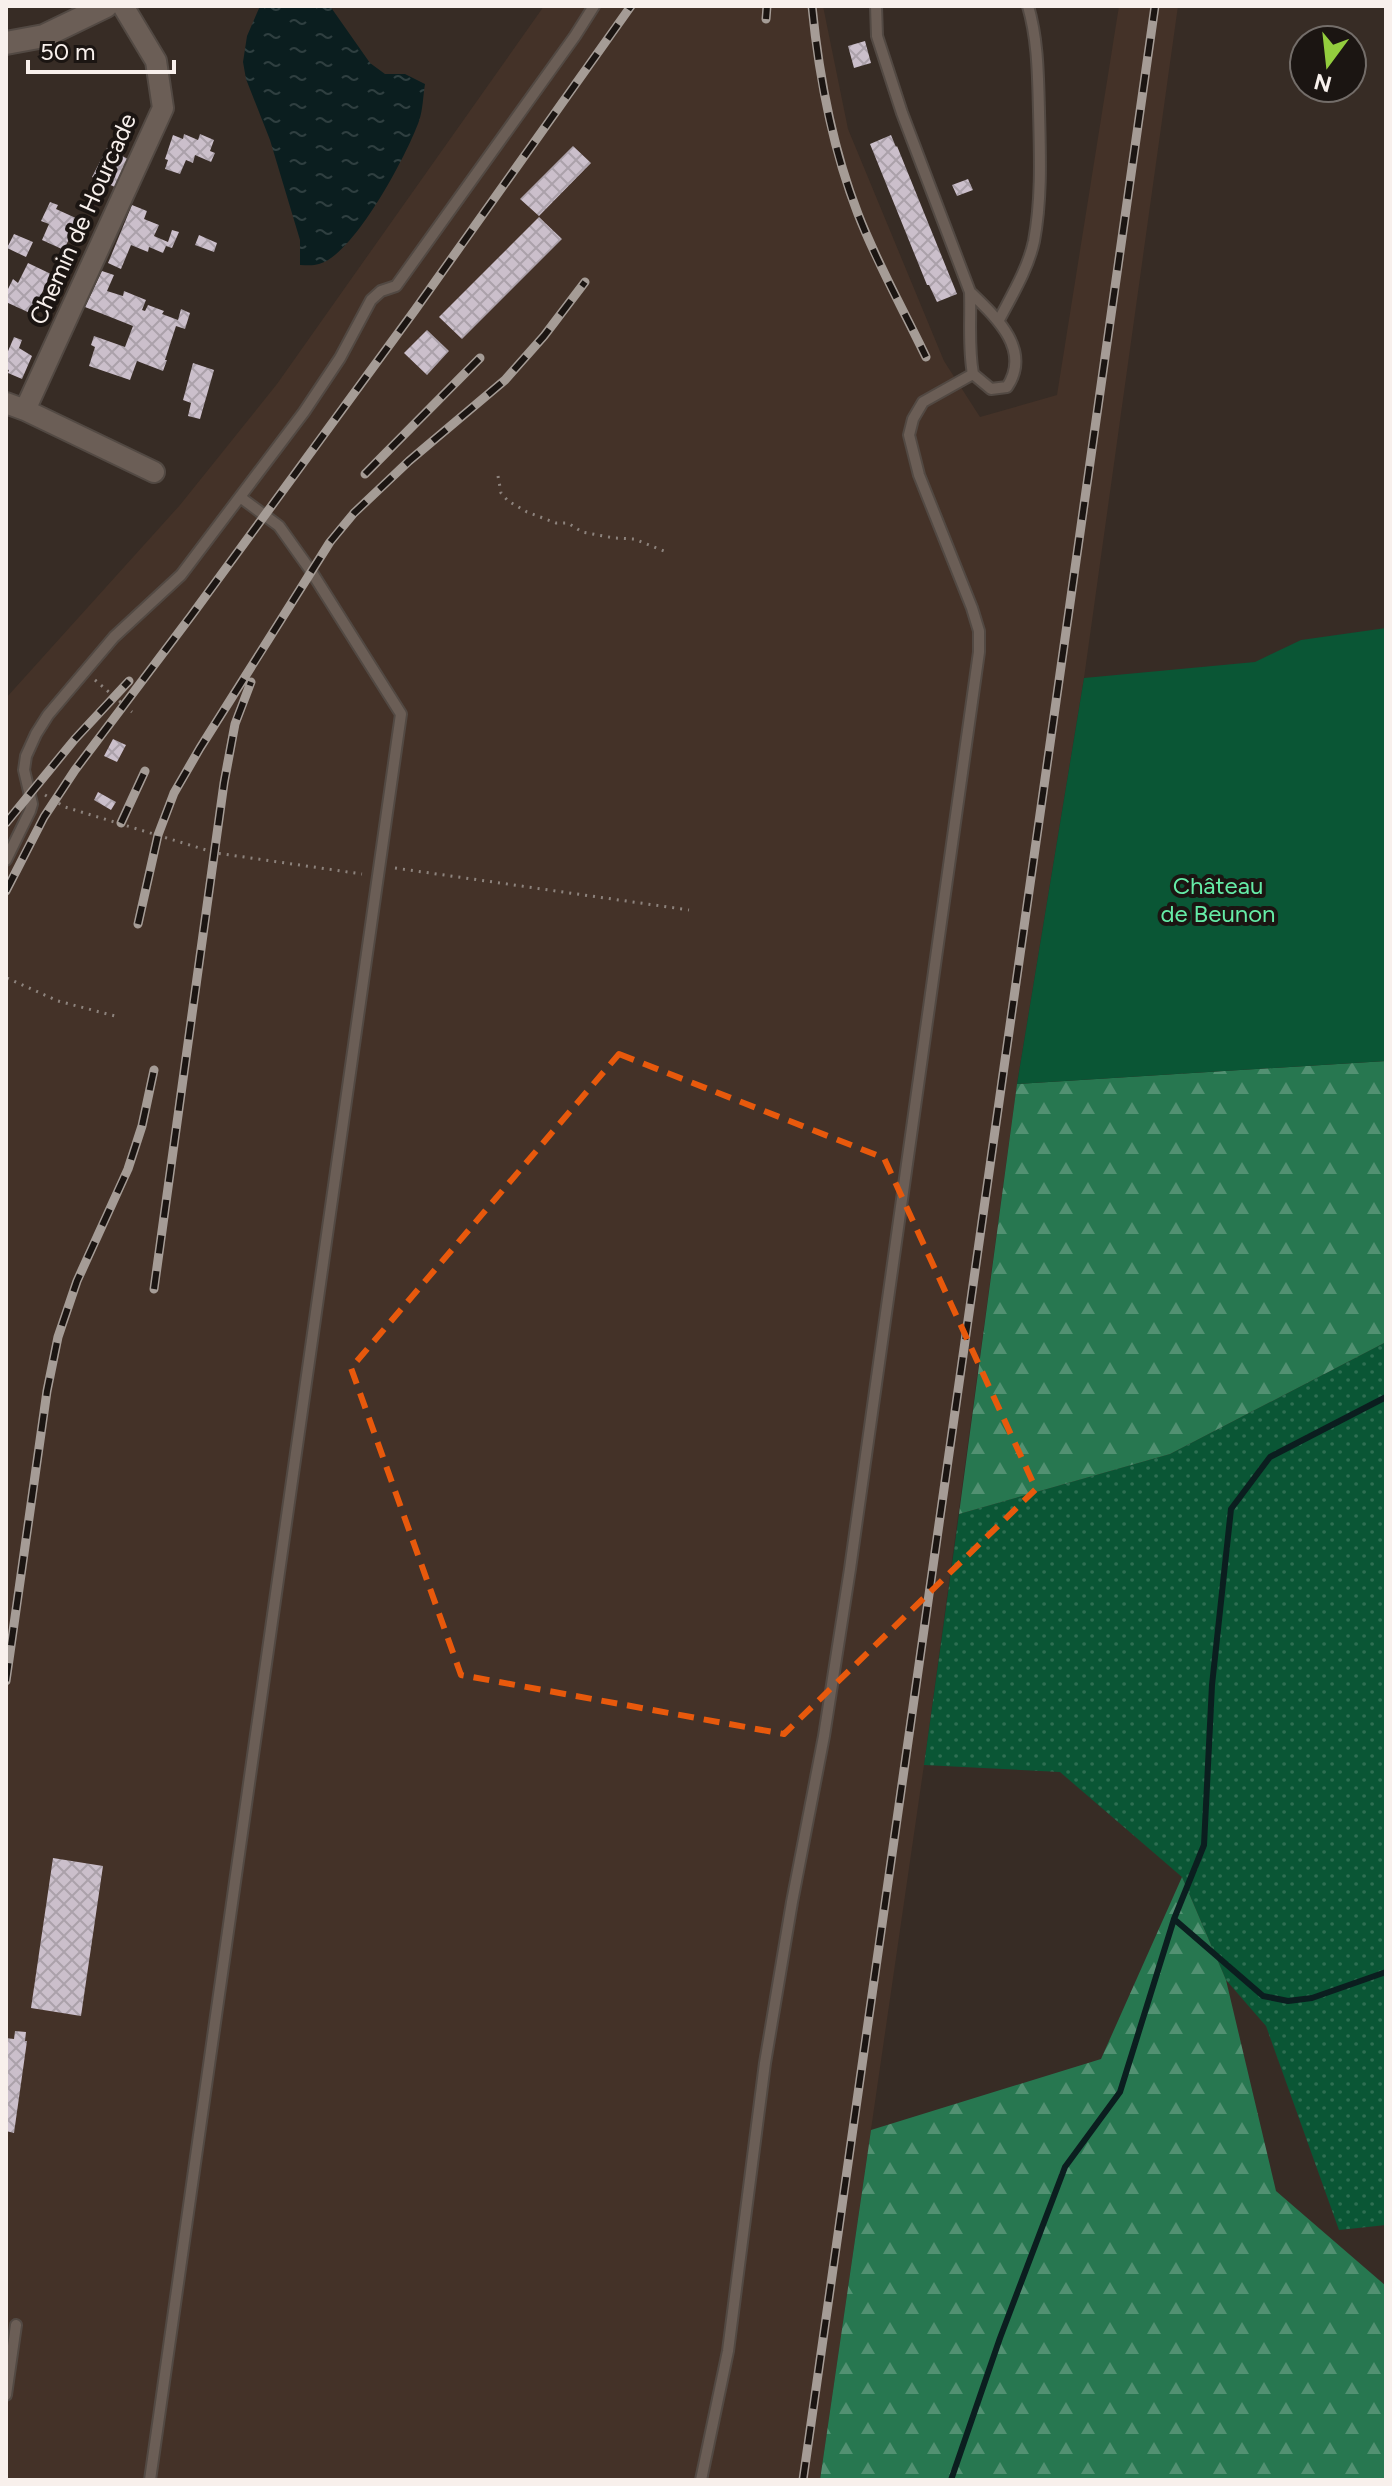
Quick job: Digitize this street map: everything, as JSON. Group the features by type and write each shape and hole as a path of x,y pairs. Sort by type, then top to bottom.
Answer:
{"street":[{"path":"6,43 44,36 106,6"},
{"name":"Chemin de Hourcade","path":"123,6 156,61 163,108 16,407 154,472"}],"lane":[{"path":"6,860 30,811 31,800 24,770 29,746 48,715 114,637 181,575 304,412 340,358 371,300 381,291 396,286 594,6"},
{"path":"876,6 877,36 902,113 970,292 972,322 969,351 973,374 991,389 1007,387 1015,374 1015,352 999,320 970,292"},
{"path":"999,320 1025,266 1033,243 1038,210 1041,157 1038,72 1035,30 1028,6"},
{"path":"701,2480 728,2351 765,2063 824,1736 850,1569 979,652 979,631 972,608 919,475 909,435 913,419 923,402 973,374"},
{"path":"150,2480 401,714 279,526 240,497"},
{"path":"6,2395 16,2325"}],"path":[{"path":"498,476 501,493 527,512 556,523 568,523 582,532 634,539 669,553"},
{"path":"85,671 132,712"},
{"path":"31,800 39,792 65,807 216,853 689,910"},
{"path":"7,978 58,1001 115,1016"}],"highlighted area":[{"path":"619,1054 884,1158 1036,1489 784,1734 461,1675 351,1368"}],"shaded area":[{"path":"544,6 823,6 848,129 944,361 980,417 1057,395 1119,6 1178,6 1084,678 1017,1084 924,1765 820,2480 6,2480 6,698 180,505 277,384"}],"green space":[{"name":"Château de Beunon","path":"1386,628 1386,1061 1017,1084 1084,678 1255,662 1301,640"},
{"path":"1386,1061 1386,1342 1170,1454 959,1514 1017,1084"},
{"path":"1386,1342 1386,2225 1339,2230 1266,2026 1226,1980 1182,1877 1060,1772 924,1765 959,1514 1170,1454"},
{"path":"1182,1877 1226,1980 1276,2191 1386,2286 1386,2480 820,2480 871,2130 1101,2059"}],"water":[{"path":"260,6 330,6 370,63 385,74 405,74 425,84 419,121 378,202 348,243 333,257 317,265 300,265 300,240 270,140 246,79 243,62 247,36"}],"building":[{"path":"865,41 871,63 854,68 848,46"},
{"path":"184,134 198,140 200,134 214,140 210,151 215,153 211,162 195,155 193,163 186,160 180,174 165,169 168,160 165,159 173,135 183,139"},
{"path":"891,135 957,294 937,302 927,285 870,144"},
{"path":"573,146 591,163 539,216 520,199"},
{"path":"107,148 128,159 115,187 92,177"},
{"path":"968,179 973,190 957,196 952,185"},
{"path":"50,202 58,205 56,209 78,219 64,250 42,240 49,224 41,221"},
{"path":"132,205 147,211 144,219 159,225 154,236 168,242 172,230 179,232 172,248 166,246 163,253 149,247 148,252 131,245 121,269 108,263"},
{"path":"539,217 562,239 462,339 439,317"},
{"path":"14,234 33,242 26,257 7,248"},
{"path":"199,235 217,243 214,252 195,245"},
{"path":"28,263 51,274 32,314 6,302 6,293 13,279 18,283"},
{"path":"102,271 114,275 107,291 123,296 124,291 146,300 142,310 145,311 148,305 178,320 181,309 190,313 185,329 176,326 163,371 137,361 130,380 89,366 95,347 91,345 94,336 125,347 133,326 85,307"},
{"path":"427,330 449,351 427,375 404,353"},
{"path":"14,337 22,340 19,348 32,356 22,379 6,369 6,356"},
{"path":"193,363 214,370 200,419 188,416 191,403 183,400"},
{"path":"113,739 126,745 117,762 104,756"},
{"path":"98,792 116,802 111,810 94,800"},
{"path":"53,1858 103,1866 81,2016 31,2008"},
{"path":"15,2031 26,2032 27,2041 14,2133 6,2131 6,2038 14,2039"}],"waterway":[{"path":"1174,1919 1204,1845 1212,1685 1231,1509 1270,1457 1386,1397"},
{"path":"951,2480 1000,2338 1065,2167 1120,2092 1174,1919 1263,1996 1288,2001 1312,1998 1386,1972"}],"railway":[{"path":"6,891 44,817 75,770 415,310 631,6"},
{"path":"766,19 767,6"},
{"path":"812,6 828,112 849,189 873,250 926,357"},
{"path":"803,2480 1155,6"},
{"path":"138,924 158,835 174,793 330,542 354,513 409,461 505,380 585,282"},
{"path":"365,474 480,358"},
{"path":"6,823 75,739 129,681"},
{"path":"154,1289 224,783 235,724 251,682"},
{"path":"121,823 145,771"},
{"path":"6,1681 47,1391 58,1337 77,1281 128,1169 142,1126 154,1070"}]}
